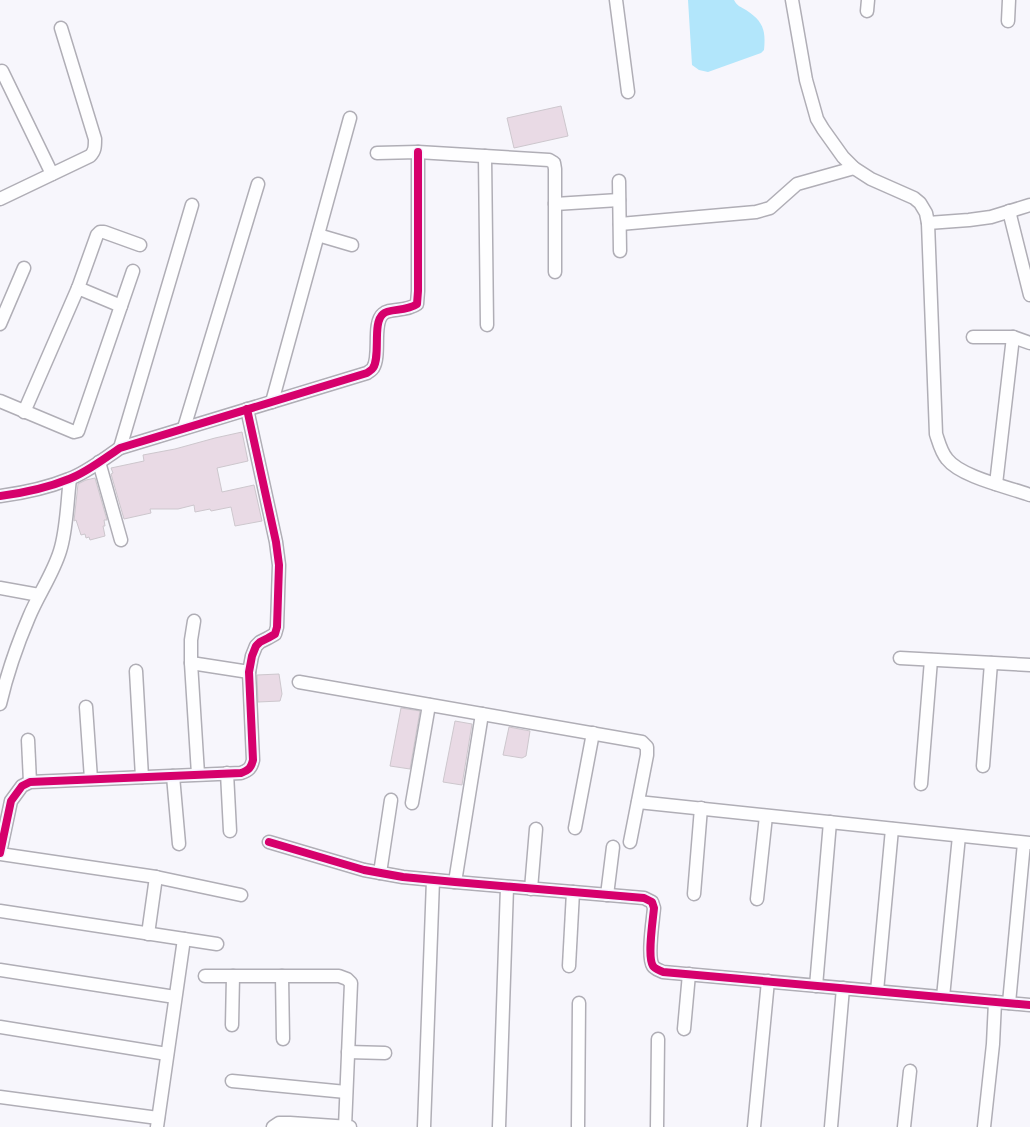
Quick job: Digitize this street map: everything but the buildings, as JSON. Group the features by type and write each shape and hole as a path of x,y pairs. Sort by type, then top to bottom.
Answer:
{"street":[{"path":"616,0 628,92"},
{"path":"792,0 806,80 823,129 843,158 854,168 871,179 914,198 920,203 926,213 928,222 936,434 942,451 948,461 967,474 1030,494"},
{"path":"1008,21 1009,0"},
{"path":"1,197 90,156 94,152 95,139 62,28"},
{"path":"2,71 52,174"},
{"path":"272,402 350,118"},
{"path":"0,496 26,492 70,479 120,448 366,373 372,369 375,362 380,316 385,312 412,308 417,304 418,152"},
{"path":"377,153 418,152 549,160 554,163 555,272"},
{"path":"485,156 487,325"},
{"path":"620,224 756,212 770,208 797,184 854,168"},
{"path":"619,181 620,251"},
{"path":"184,428 258,184"},
{"path":"555,204 620,200"},
{"path":"120,448 192,205"},
{"path":"928,222 991,217 1030,205"},
{"path":"1009,212 1030,295"},
{"path":"24,412 78,288 97,235 100,232 104,232 140,246"},
{"path":"318,235 352,245"},
{"path":"0,324 24,268"},
{"path":"0,401 74,432 78,431 133,271"},
{"path":"78,288 121,306"},
{"path":"974,337 1014,337 1030,343"},
{"path":"996,484 1014,337"},
{"path":"241,895 156,877 0,853 6,800 22,786 30,782 241,773 248,771 252,766 249,672 256,646 275,634 277,627 279,565 271,514 247,409"},
{"path":"99,462 121,540"},
{"path":"0,704 18,644 59,553 70,479"},
{"path":"0,588 39,595"},
{"path":"194,621 191,640 191,663 198,774"},
{"path":"900,658 1030,665"},
{"path":"921,784 931,660"},
{"path":"191,663 249,672"},
{"path":"983,766 991,663"},
{"path":"136,671 142,777"},
{"path":"299,682 642,742 647,747 647,755 630,842"},
{"path":"412,802 429,704"},
{"path":"86,707 91,779"},
{"path":"455,882 482,714"},
{"path":"575,828 594,733"},
{"path":"28,740 30,782"},
{"path":"227,773 230,830"},
{"path":"173,776 179,844"},
{"path":"380,873 391,800"},
{"path":"638,802 1027,843 1009,1003"},
{"path":"694,894 701,808"},
{"path":"757,900 766,816"},
{"path":"816,986 830,822"},
{"path":"877,991 892,829"},
{"path":"531,889 536,830"},
{"path":"943,997 959,836"},
{"path":"269,842 364,870 403,877 644,898 652,902 654,908 650,956 652,964 656,969 663,972 1030,1005"},
{"path":"607,895 613,847"},
{"path":"148,934 156,877"},
{"path":"424,1127 433,880"},
{"path":"499,1127 507,887"},
{"path":"568,966 573,892"},
{"path":"0,911 217,944"},
{"path":"0,1097 157,1123 184,939"},
{"path":"0,970 176,997"},
{"path":"684,1029 689,974"},
{"path":"205,976 339,976 351,983 345,1127"},
{"path":"232,1025 233,976"},
{"path":"282,976 283,1039"},
{"path":"754,1127 768,981"},
{"path":"831,1127 843,988"},
{"path":"984,1127 993,1044 995,1002"},
{"path":"578,1127 579,1003"},
{"path":"0,1027 167,1054"},
{"path":"657,1127 658,1039"},
{"path":"348,1052 385,1053"},
{"path":"904,1127 910,1071"},
{"path":"232,1081 346,1092"},
{"path":"273,1127 279,1123 350,1127"}],"water":[{"path":"688,0 734,0 760,22 764,31 764,50 761,53 708,72 699,70 692,65"}],"cycle path":[{"path":"0,496 35,490 69,479 89,469 120,448 367,373 371,370 375,363 380,318 386,312 408,308 417,304 418,152"},
{"path":"0,853 11,801 22,786 30,782 241,773 250,767 253,760 249,672 256,646 275,634 277,627 279,565 276,542 247,409"},
{"path":"269,842 364,870 403,877 644,898 652,902 654,908 650,947 651,961 654,967 663,972 1030,1005"}]}
